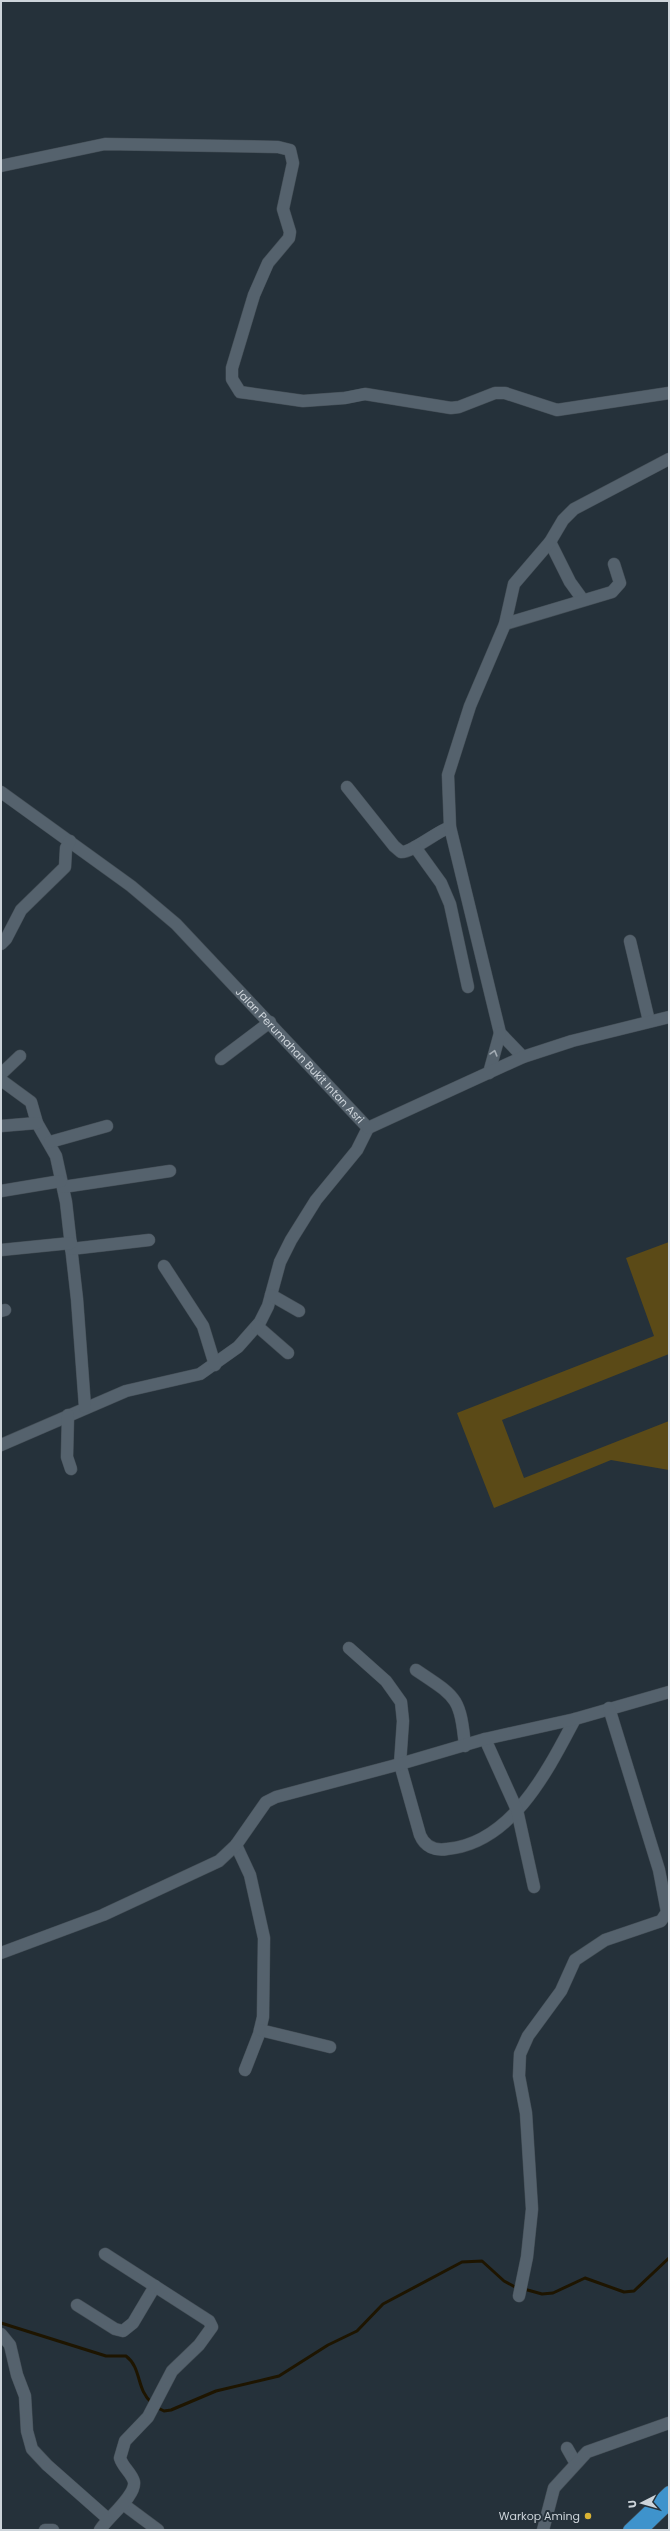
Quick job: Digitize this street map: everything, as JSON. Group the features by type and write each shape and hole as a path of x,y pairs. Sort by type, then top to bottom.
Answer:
{"highway":[{"path":"629,2530 669,2492"},
{"path":"642,2530 669,2504"}],"street":[{"path":"1,166 105,144 278,147 290,150 293,163 282,209 290,232 289,238 268,263 254,295 232,368 232,379 240,392 303,401 345,398 365,394 451,408 459,407 488,395 505,393 557,410 669,393"},
{"path":"489,1073 500,1033 450,827 448,775 454,751 470,706 505,624 514,584 550,542 563,520 580,504 669,459"},
{"path":"550,542 570,582 583,600"},
{"path":"505,624 583,600 608,594 618,588 620,578 614,564"},
{"path":"347,787 396,850 406,852 433,834 450,827"},
{"name":"Jalan Perumahan Bukit Intan Asri","path":"1,792 131,886 176,924 270,1022 368,1128 357,1150 316,1200 291,1240 280,1262 268,1306 257,1326 238,1347 215,1365 195,1375 126,1391 68,1414 1,1445"},
{"path":"1,944 6,939 21,910 65,868 66,848 70,841"},
{"path":"415,847 441,884 455,922 468,987"},
{"path":"455,922 471,918"},
{"path":"630,942 649,1021"},
{"path":"368,1128 523,1057 649,1021 669,1017"},
{"path":"221,1059 270,1022"},
{"path":"500,1033 523,1057"},
{"path":"1,1074 20,1056"},
{"path":"1,1080 29,1099 37,1123 50,1142 62,1184 71,1246 85,1407"},
{"path":"1,1126 37,1123"},
{"path":"50,1142 107,1126"},
{"path":"1,1191 170,1171"},
{"path":"1,1250 149,1240"},
{"path":"164,1266 203,1326 215,1365"},
{"path":"271,1295 299,1311"},
{"path":"257,1326 288,1353"},
{"path":"68,1414 67,1457 72,1469"},
{"path":"349,1648 386,1681 399,1696 403,1710 400,1764 419,1830 428,1846 444,1850 474,1843 498,1827 517,1810 548,1770 575,1719"},
{"path":"416,1670 446,1690 457,1701 462,1714 465,1746"},
{"path":"1,1953 104,1915 219,1861 236,1845 266,1802 276,1797 465,1746 485,1739 575,1719 669,1692"},
{"path":"519,2296 521,2280 527,2257 532,2214 526,2113 518,2062 522,2049 528,2036 561,1991 575,1960 605,1940 661,1921 667,1912 659,1870 609,1708"},
{"path":"485,1739 517,1810 534,1887"},
{"path":"236,1845 250,1875 264,1938 263,2017 260,2030 245,2070"},
{"path":"260,2030 330,2046"},
{"path":"100,2530 107,2518 123,2504 134,2486 132,2477 122,2463 121,2451 134,2430 148,2417 163,2385 172,2371 202,2342 212,2326 209,2321 105,2254"},
{"path":"77,2306 115,2329 123,2331 133,2323 155,2286"},
{"path":"1,2334 10,2345 17,2376 26,2396 27,2431 32,2449 57,2475 107,2518"},
{"path":"543,2530 550,2494 575,2462 587,2452 607,2443 669,2423"},
{"path":"567,2448 575,2462"},
{"path":"123,2504 158,2530"},
{"path":"45,2530 53,2530"}],"shaded area":[{"path":"669,1242 669,1354 502,1420 524,1478 669,1421 669,1470 611,1460 494,1508 457,1413 654,1336 626,1258"}],"waterway":[{"path":"524,2289 542,2294 553,2293 585,2278 624,2292 634,2291 669,2258"},
{"path":"156,2407 164,2411 171,2410 216,2391 279,2376 328,2345 357,2331 383,2304 462,2262 482,2261 504,2281 517,2288"},
{"path":"1,2323 106,2356 126,2356 135,2367 143,2392 152,2403"}],"place":[{"name":"Warkop Aming","path":"588,2516"}]}
